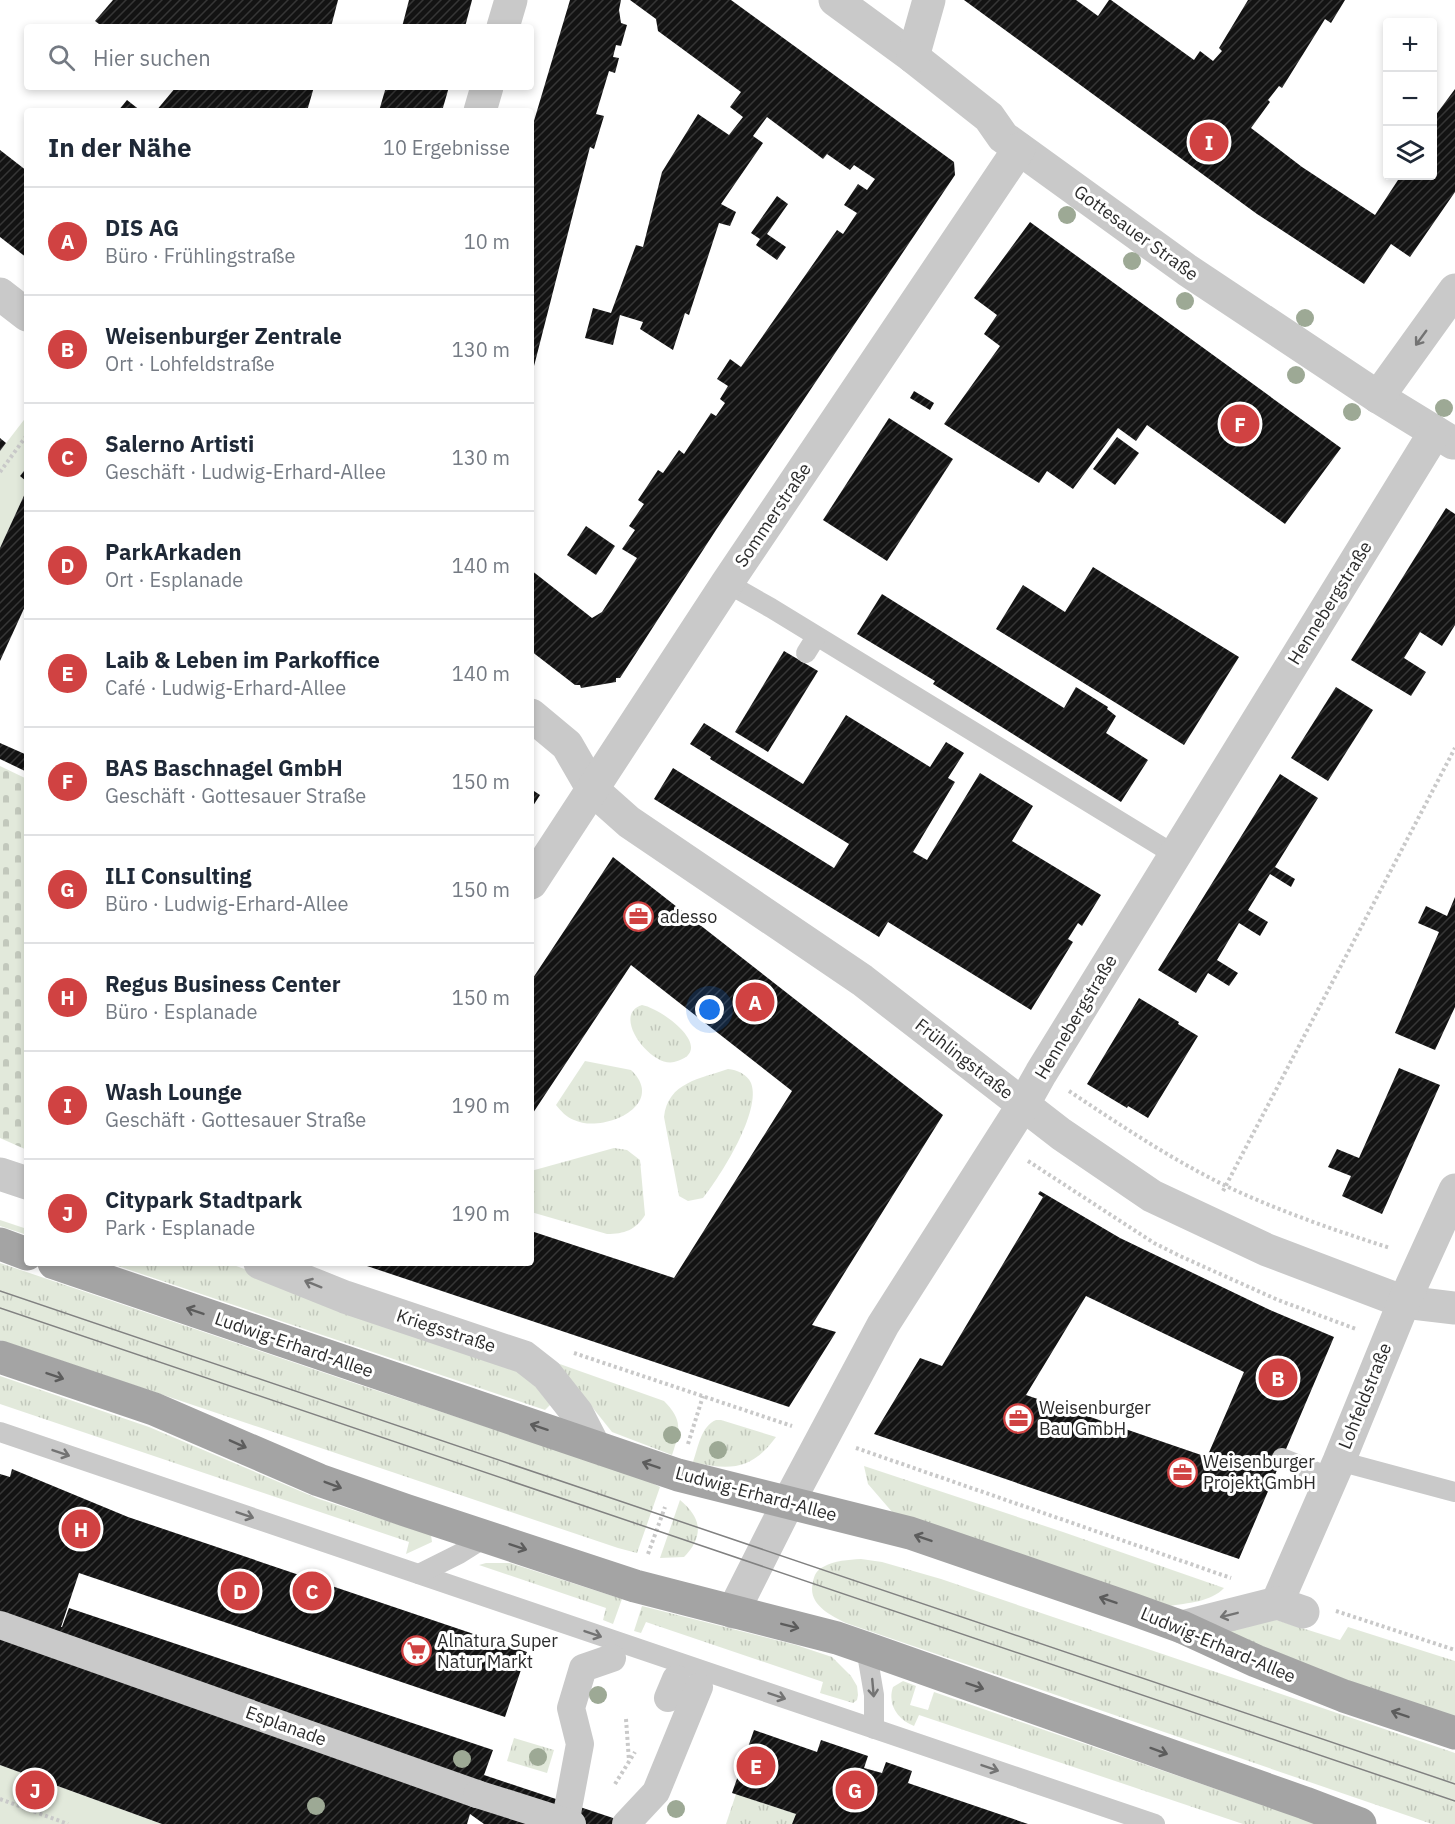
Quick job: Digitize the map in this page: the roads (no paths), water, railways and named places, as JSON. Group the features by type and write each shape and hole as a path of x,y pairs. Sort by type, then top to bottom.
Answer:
{"main road":[{"path":"0,1244 24,1253"},
{"name":"Ludwig-Erhard-Allee","path":"63,1266 678,1475 910,1533 1182,1628 1344,1696 1455,1733"},
{"path":"0,1357 154,1409 354,1493 637,1587 866,1648 1360,1824"}],"street":[{"path":"504,24 511,0"},
{"name":"Gottesauer Straße","path":"835,0 989,117 1004,137 1019,149 1187,270 1378,397 1445,438"},
{"path":"913,57 929,0"},
{"path":"481,108 486,90"},
{"name":"Sommerstraße","path":"534,878 727,583 1019,149"},
{"path":"1378,397 1455,290"},
{"path":"0,294 24,313"},
{"name":"Hennebergstraße","path":"733,1612 883,1325 1023,1105 1175,855 1445,438"},
{"name":"Frühlingstraße","path":"534,718 567,745 593,790 629,822 862,980 1061,1134 1152,1196 1267,1250 1404,1302 1455,1308"},
{"path":"0,1174 24,1182"},
{"name":"Lohfeldstraße","path":"1182,1628 1290,1608 1335,1469 1404,1302 1455,1190"},
{"name":"Kriegsstraße","path":"276,1266 345,1297 524,1357 547,1375 577,1413 594,1446"},
{"name":"Esplanade","path":"0,1625 477,1794 572,1824"},
{"path":"565,1824 580,1744 571,1708 583,1668 612,1658"},
{"path":"626,1824 656,1792 681,1688"}],"lane":[{"path":"727,583 771,608 811,645 1175,855"},
{"path":"0,1432 1155,1824"},
{"path":"1282,1458 1455,1492"},
{"path":"419,1574 459,1554 486,1537"},
{"path":"866,1648 874,1695 874,1729"}],"tram line":[{"path":"0,1291 1455,1784"},
{"path":"0,1308 1455,1801"}],"place":[{"name":"Wash Lounge","path":"1209,142"},
{"name":"BAS Baschnagel GmbH","path":"1240,424"},
{"name":"adesso","path":"639,917"},
{"name":"DIS AG","path":"755,1002"},
{"name":"Weisenburger Zentrale","path":"1278,1378"},
{"name":"Weisenburger Bau GmbH","path":"1018,1418"},
{"name":"Weisenburger Projekt GmbH","path":"1182,1472"},
{"name":"Regus Business Center","path":"81,1529"},
{"name":"ParkArkaden","path":"240,1591"},
{"name":"Salerno Artisti","path":"312,1591"},
{"name":"Alnatura Super Natur Markt","path":"416,1651"},
{"name":"Laib & Leben im Parkoffice","path":"756,1766"},
{"name":"Citypark Stadtpark","path":"35,1790"},
{"name":"ILI Consulting","path":"855,1790"}]}
